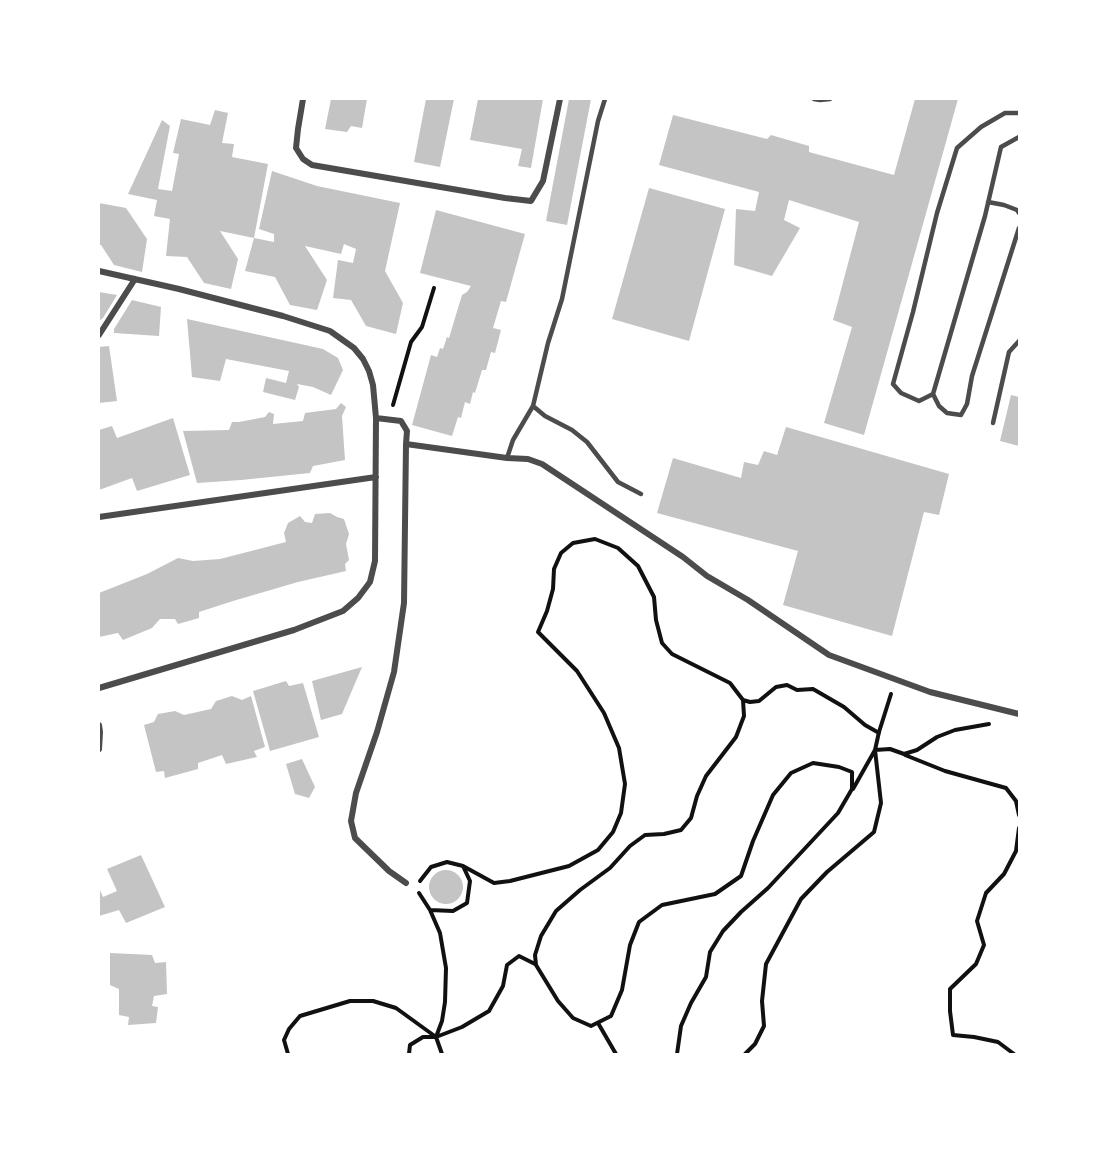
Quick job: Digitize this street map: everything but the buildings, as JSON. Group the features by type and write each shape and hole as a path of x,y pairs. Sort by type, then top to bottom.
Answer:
{"street":[{"path":"303,99 296,148 303,159 312,165 531,201 543,181 560,99"},
{"path":"99,271 178,288 330,331 354,348 363,359 373,385 376,418 375,561 370,582 358,598 343,612 286,633 99,688"},
{"path":"99,335 135,279"},
{"path":"376,418 401,421 407,431 404,603 394,672 356,793 351,821 355,838 389,871 406,883"},
{"path":"406,444 528,459 542,464 828,655 930,692 1019,714"},
{"path":"99,517 376,477"},
{"path":"99,724 99,749"}],"lane":[{"path":"507,458 513,441 533,406 562,299 604,99"},
{"path":"814,99 830,99"},
{"path":"933,394 919,401 901,393 893,384 937,213 957,148 981,127 1005,112 1019,113"},
{"path":"1019,137 1001,147 988,202 933,394 939,406 947,413 961,415 967,404 972,376 1019,228"},
{"path":"988,202 1004,205 1019,213"},
{"path":"993,423 1010,352 1019,341"},
{"path":"533,406 587,442 618,482 640,494"}],"path":[{"path":"389,419 411,342 422,327 434,288"},
{"path":"419,893 420,880 431,867 447,862 463,866 494,883 510,881 569,866 598,850 613,832 621,813 625,784 619,748 604,713 577,671 538,632 553,589 554,569 557,561 573,543 594,539 618,548 638,566 654,597 656,620 662,643 672,654 730,683 743,699 750,702 759,701 776,687 787,685 797,690 813,689 844,707 865,725 879,733"},
{"path":"746,1054 755,1044 764,1026 762,1001 766,964 801,898 827,872 874,832 881,803 876,750 895,679"},
{"path":"743,699 744,716 736,737 706,776 691,818 681,830 645,835 630,846 610,868 556,911 541,936 535,955 536,965 558,1001 573,1018 591,1026 610,1016 622,990 630,945 639,922 662,905 715,894 741,876 773,795 791,773 813,763 839,767 852,772 852,789"},
{"path":"904,754 917,750 937,737 955,730 991,724"},
{"path":"876,750 890,749 945,771 1006,788 1016,801 1019,815"},
{"path":"677,1054 681,1026 706,977 710,952 723,931 768,888 838,813 876,750"},
{"path":"1014,1054 998,1042 953,1035 950,989 976,964 984,945 976,921 986,893 1004,874 1016,851 1019,828"},
{"path":"430,910 453,911 467,903 470,881 463,866"},
{"path":"406,883 419,893 430,910 440,933 446,968 445,1002 442,1021 436,1037"},
{"path":"409,1054 410,1045 423,1037 436,1037 462,1027 489,1011 502,986 507,964 519,956 536,965"},
{"path":"288,1054 284,1040 289,1029 300,1016 350,1001 373,1001 396,1008 436,1037 442,1054"},
{"path":"598,1023 616,1054"}]}
